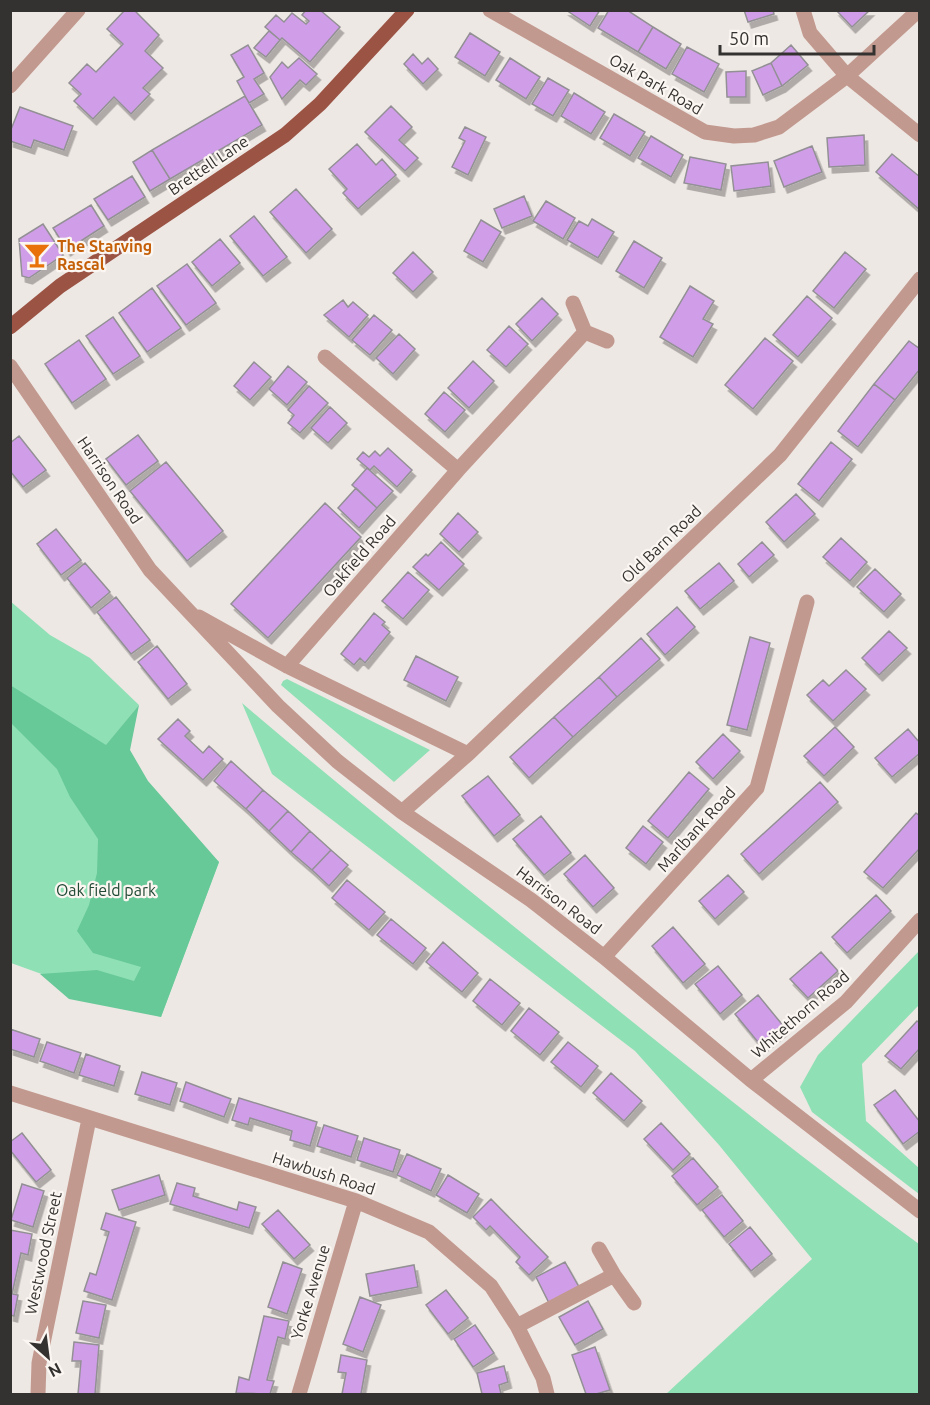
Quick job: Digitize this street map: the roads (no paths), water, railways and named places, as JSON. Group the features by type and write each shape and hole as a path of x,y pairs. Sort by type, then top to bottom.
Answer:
{"main road":[{"name":"Brettell Lane","path":"11,326 60,286 285,135 320,104 407,10"}],"street":[{"path":"10,86 78,10"},
{"name":"Oak Park Road","path":"490,10 705,132 734,136 754,135 779,127 847,76 919,10"},
{"path":"803,10 810,33 847,76 920,135"},
{"name":"Old Barn Road","path":"402,812 468,754 780,455 920,279"},
{"path":"573,303 585,332 607,341"},
{"name":"Oakfield Road","path":"287,666 458,471 585,332"},
{"path":"325,357 458,471"},
{"name":"Harrison Road","path":"10,366 150,570 286,714 337,761 402,812 531,900 604,957 751,1080 920,1211"},
{"name":"Marlbank Road","path":"604,957 757,788 807,602"},
{"name":"Harrison Road","path":"186,610 287,666 468,754"},
{"name":"Whitethorn Road","path":"751,1080 846,1002 920,920"},
{"name":"Hawbush Road","path":"10,1093 356,1201 429,1232 491,1286 517,1326 543,1378 547,1395"},
{"name":"Westwood Street","path":"38,1395 39,1363 88,1119"},
{"name":"Yorke Avenue","path":"298,1395 356,1201"},
{"path":"599,1249 634,1303"},
{"path":"517,1326 614,1275"}],"place":[{"name":"The Starving Rascal","path":"37,255"}],"park label":[{"name":"Oak field park","path":"106,890"}]}
